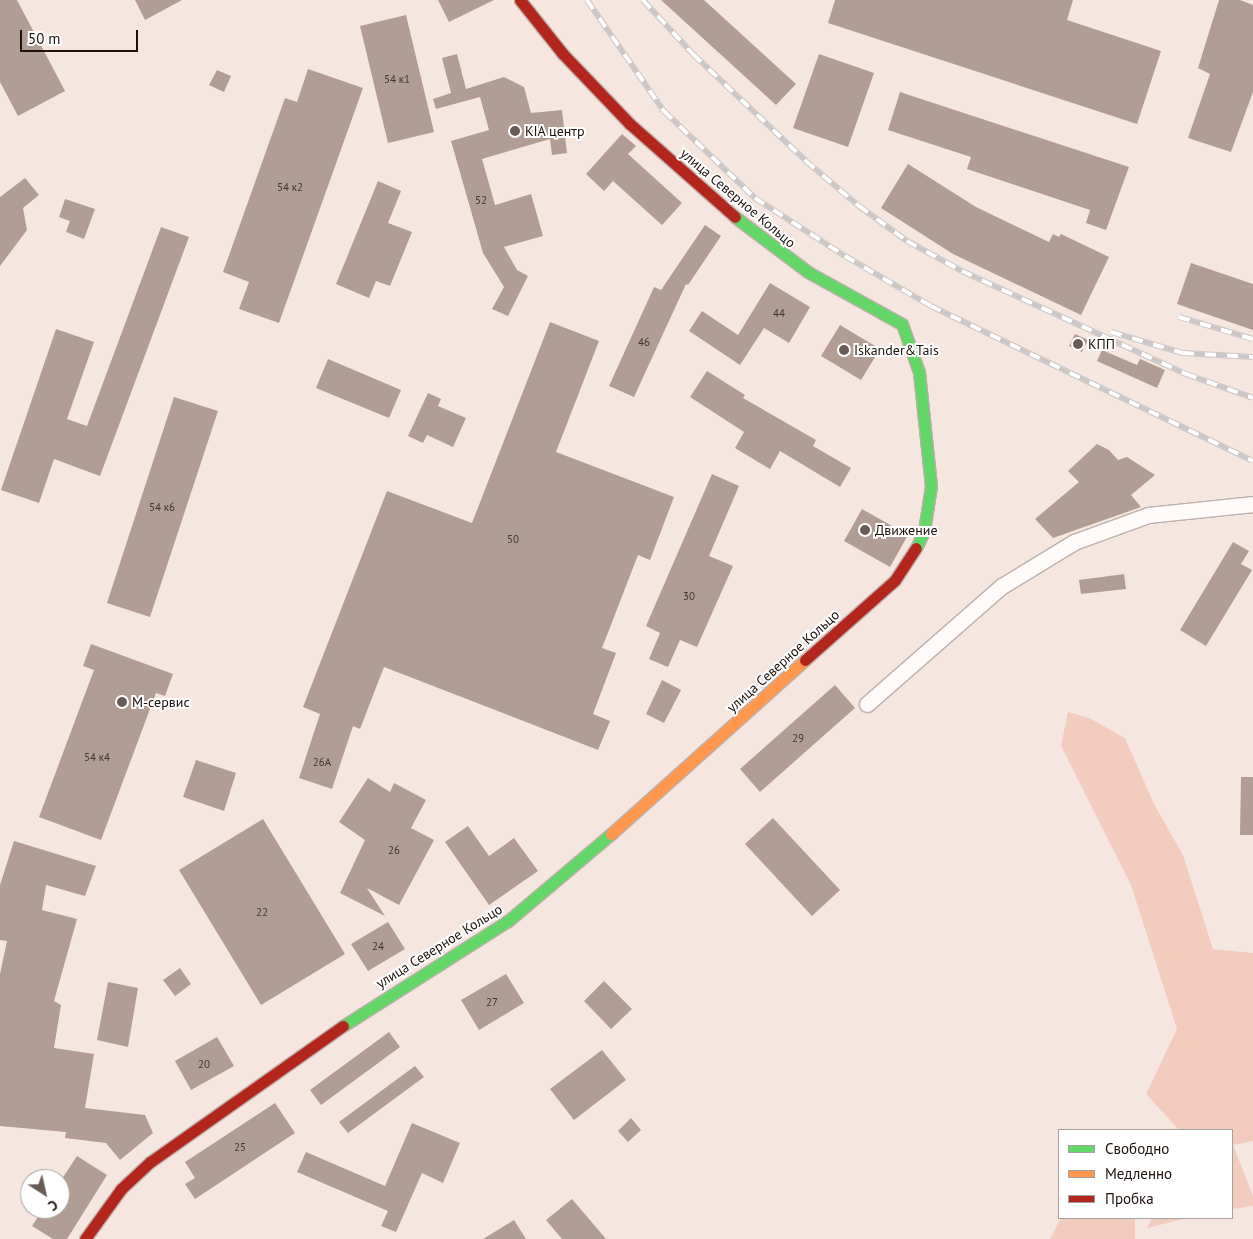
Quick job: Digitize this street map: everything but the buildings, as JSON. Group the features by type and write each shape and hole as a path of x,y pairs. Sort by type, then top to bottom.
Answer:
{"street":[{"name":"улица Северное Кольцо","path":"85,1239 120,1189 150,1162 223,1108 379,1001 508,921 584,858 885,590 908,564 924,531 931,486 919,372 902,324 808,272 731,214 630,124 562,54 520,0"},
{"path":"867,704 1002,586 1074,542 1148,515 1253,504"}],"shaded area":[{"path":"1068,712 1089,718 1125,738 1154,804 1183,855 1213,949 1253,953 1253,1141 1233,1145 1233,1129 1178,1129 1146,1094 1177,1029 1131,885 1061,746"},
{"path":"1233,1145 1253,1196 1253,1206 1233,1209"},
{"path":"1060,1219 1135,1219 1135,1239 1050,1239"},
{"path":"1152,1219 1184,1219 1147,1228"}],"railway":[{"path":"587,0 664,111 755,198 845,256 931,306 1253,461"},
{"path":"643,0 693,54 806,161 859,206 907,241 962,271 1186,374 1253,398"},
{"path":"1179,317 1253,339"},
{"path":"1111,332 1183,353 1253,357"}],"traffic: fast":[{"path":"735,217 808,272 902,324 919,372 931,486 924,531 916,548"},
{"path":"343,1026 508,921 611,834"}],"traffic: slow":[{"path":"611,834 805,660"}],"traffic: jam":[{"path":"520,0 563,54 630,124 735,217"},
{"path":"805,660 895,580 916,548"},
{"path":"85,1239 121,1189 150,1162 343,1026"}],"place":[{"name":"KIA центр","path":"515,131"},
{"name":"КПП","path":"1078,344"},
{"name":"Iskander&Tais","path":"844,350"},
{"name":"Движение","path":"865,530"},
{"name":"М-сервис","path":"122,702"}]}
